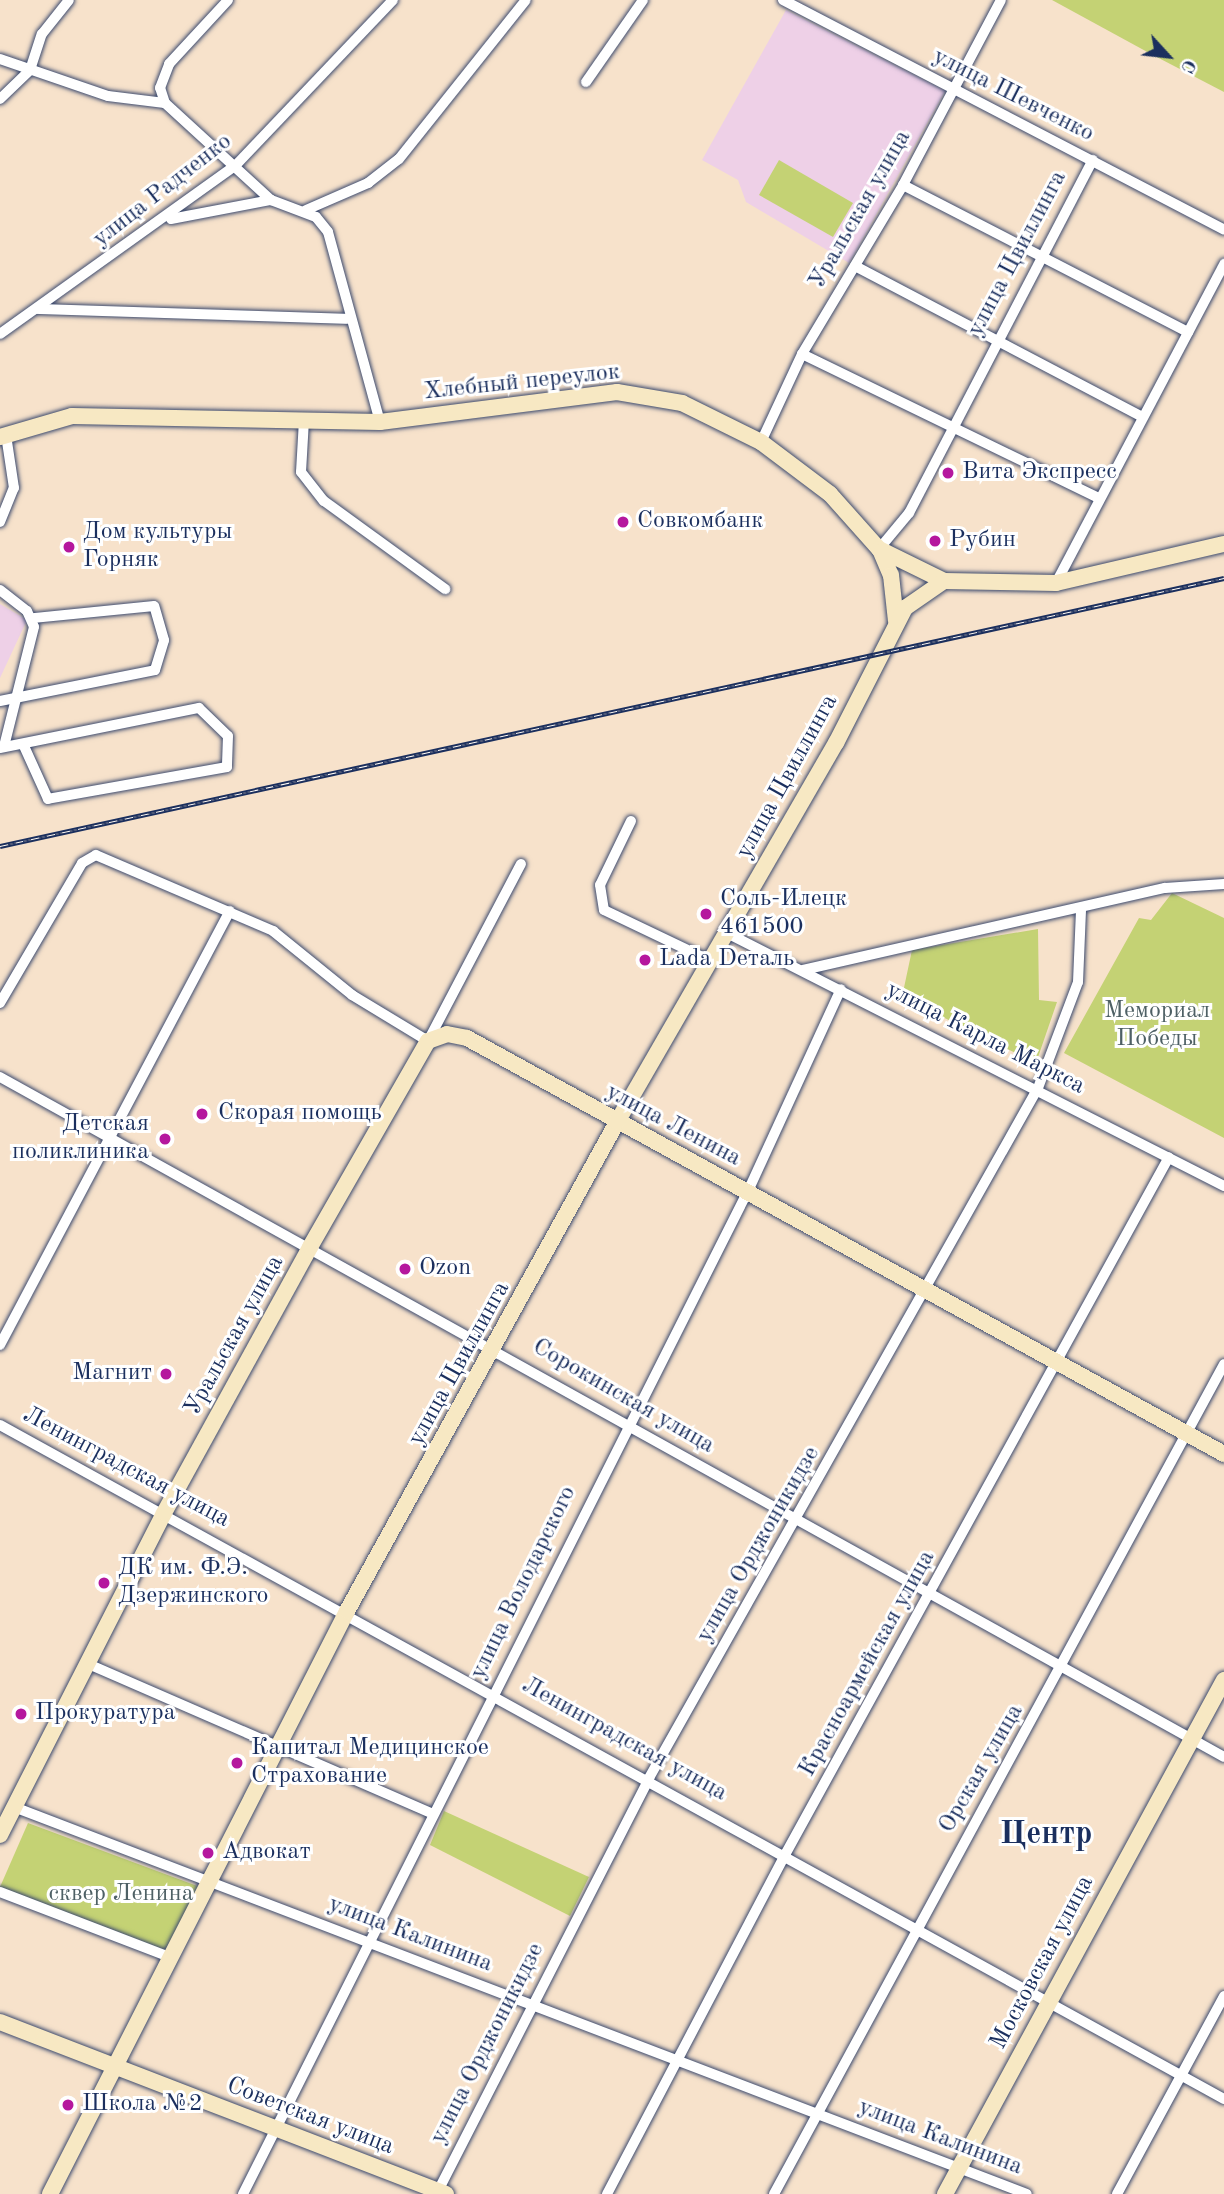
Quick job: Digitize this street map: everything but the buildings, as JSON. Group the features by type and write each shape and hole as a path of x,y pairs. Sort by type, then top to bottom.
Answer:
{"street":[{"path":"0,99 30,70 42,34 69,0"},
{"path":"228,0 169,64 160,88 165,103 271,200"},
{"name":"улица Радченко","path":"0,334 168,220 235,166 393,0"},
{"path":"306,210 392,166 526,0"},
{"path":"586,82 643,0"},
{"name":"улица Шевченко","path":"783,0 1224,230"},
{"name":"Уральская улица","path":"761,442 803,354 903,185 1001,0"},
{"path":"0,59 108,96 165,103"},
{"name":"улица Цвиллинга","path":"879,549 909,513 1093,160"},
{"path":"903,185 1188,332"},
{"path":"168,220 271,200 306,210 328,232 347,320 380,422"},
{"path":"1056,583 1224,264"},
{"path":"855,267 1143,416"},
{"path":"37,309 347,320"},
{"path":"803,354 955,424 1100,499"},
{"name":"Хлебный переулок","path":"3,436 47,420 93,415 380,422 617,392 682,403 761,442 830,494 879,549 944,581"},
{"path":"304,420 301,472 324,501 445,589"},
{"path":"0,522 14,488 3,436"},
{"path":"944,581 1056,583 1224,544"},
{"path":"879,549 891,575 896,623"},
{"name":"улица Цвиллинга","path":"50,2194 280,1748 347,1611 496,1347 617,1122 836,743 896,623 915,596 944,581"},
{"path":"0,590 33,618 154,606 164,639 155,670 6,700"},
{"path":"24,746 48,799 227,767 228,736 199,708 24,746 2,747 6,700 33,618"},
{"path":"631,821 600,885 604,910 709,960"},
{"path":"0,1003 82,863 103,857 179,895 230,911 273,931 352,995 428,1041"},
{"name":"Уральская улица","path":"0,1835 164,1513 310,1247 428,1041 521,864"},
{"path":"803,970 1081,910 1165,888 1224,884"},
{"name":"улица Орджоникидзе","path":"442,2192 531,2003 649,1778 798,1522 1038,1088 1078,982 1081,910"},
{"path":"0,1345 115,1138 230,911"},
{"name":"улица Карла Маркса","path":"725,932 1038,1088 1224,1186"},
{"name":"улица Володарского","path":"243,2194 626,1424 748,1191 841,989"},
{"name":"улица Ленина","path":"428,1041 447,1034 467,1038 617,1122 928,1288 1224,1454"},
{"name":"Сорокинская улица","path":"0,1077 496,1347 798,1522 1224,1756"},
{"name":"Красноармейская улица","path":"607,2194 786,1853 1170,1157"},
{"name":"Орская улица","path":"774,2194 917,1926 1064,1668 1224,1364"},
{"name":"Ленинградская улица","path":"0,1425 347,1611 1049,1998 1224,2099"},
{"path":"86,1663 433,1814"},
{"name":"Московская улица","path":"944,2194 1224,1680"},
{"name":"улица Калинина","path":"15,1807 1027,2194"},
{"path":"0,1892 172,1958"},
{"path":"1117,2194 1224,1996"},
{"name":"Советская улица","path":"0,2022 277,2129 416,2189 442,2192"}],"shaded area":[{"path":"786,10 945,91 849,263 746,202 738,180 702,160"},
{"path":"0,604 27,620 0,678"}],"green space":[{"path":"1052,0 1224,0 1224,92 1151,54"},
{"path":"779,160 853,203 833,237 759,195"},
{"name":"Мемориал Победы","path":"1172,893 1224,918 1224,1138 1064,1053 1139,918 1151,920"},
{"path":"1038,929 1039,1000 1057,1002 1036,1063 902,997 912,950"},
{"path":"444,1811 589,1877 570,1916 430,1845"},
{"name":"сквер Ленина","path":"28,1823 200,1887 168,1951 0,1887"}],"railway":[{"path":"0,846 1224,578"}],"place":[{"name":"Вита Экспресс","path":"948,473"},
{"name":"Совкомбанк","path":"623,522"},
{"name":"Рубин","path":"935,541"},
{"name":"Дом культуры Горняк","path":"69,547"},
{"name":"Соль-Илецк 461500","path":"706,914"},
{"name":"Lada Dеталь","path":"645,960"},
{"name":"Скорая помощь","path":"202,1114"},
{"name":"Детская поликлиника","path":"165,1139"},
{"name":"Ozon","path":"405,1269"},
{"name":"Магнит","path":"166,1374"},
{"name":"ДК им. Ф.Э. Дзержинского","path":"104,1583"},
{"name":"Прокуратура","path":"21,1714"},
{"name":"Капитал Медицинское Страхование","path":"237,1763"},
{"name":"Адвокат","path":"208,1853"},
{"name":"Школа №2","path":"68,2105"}],"district":[{"name":"Центр","path":"1046,1835"}]}
